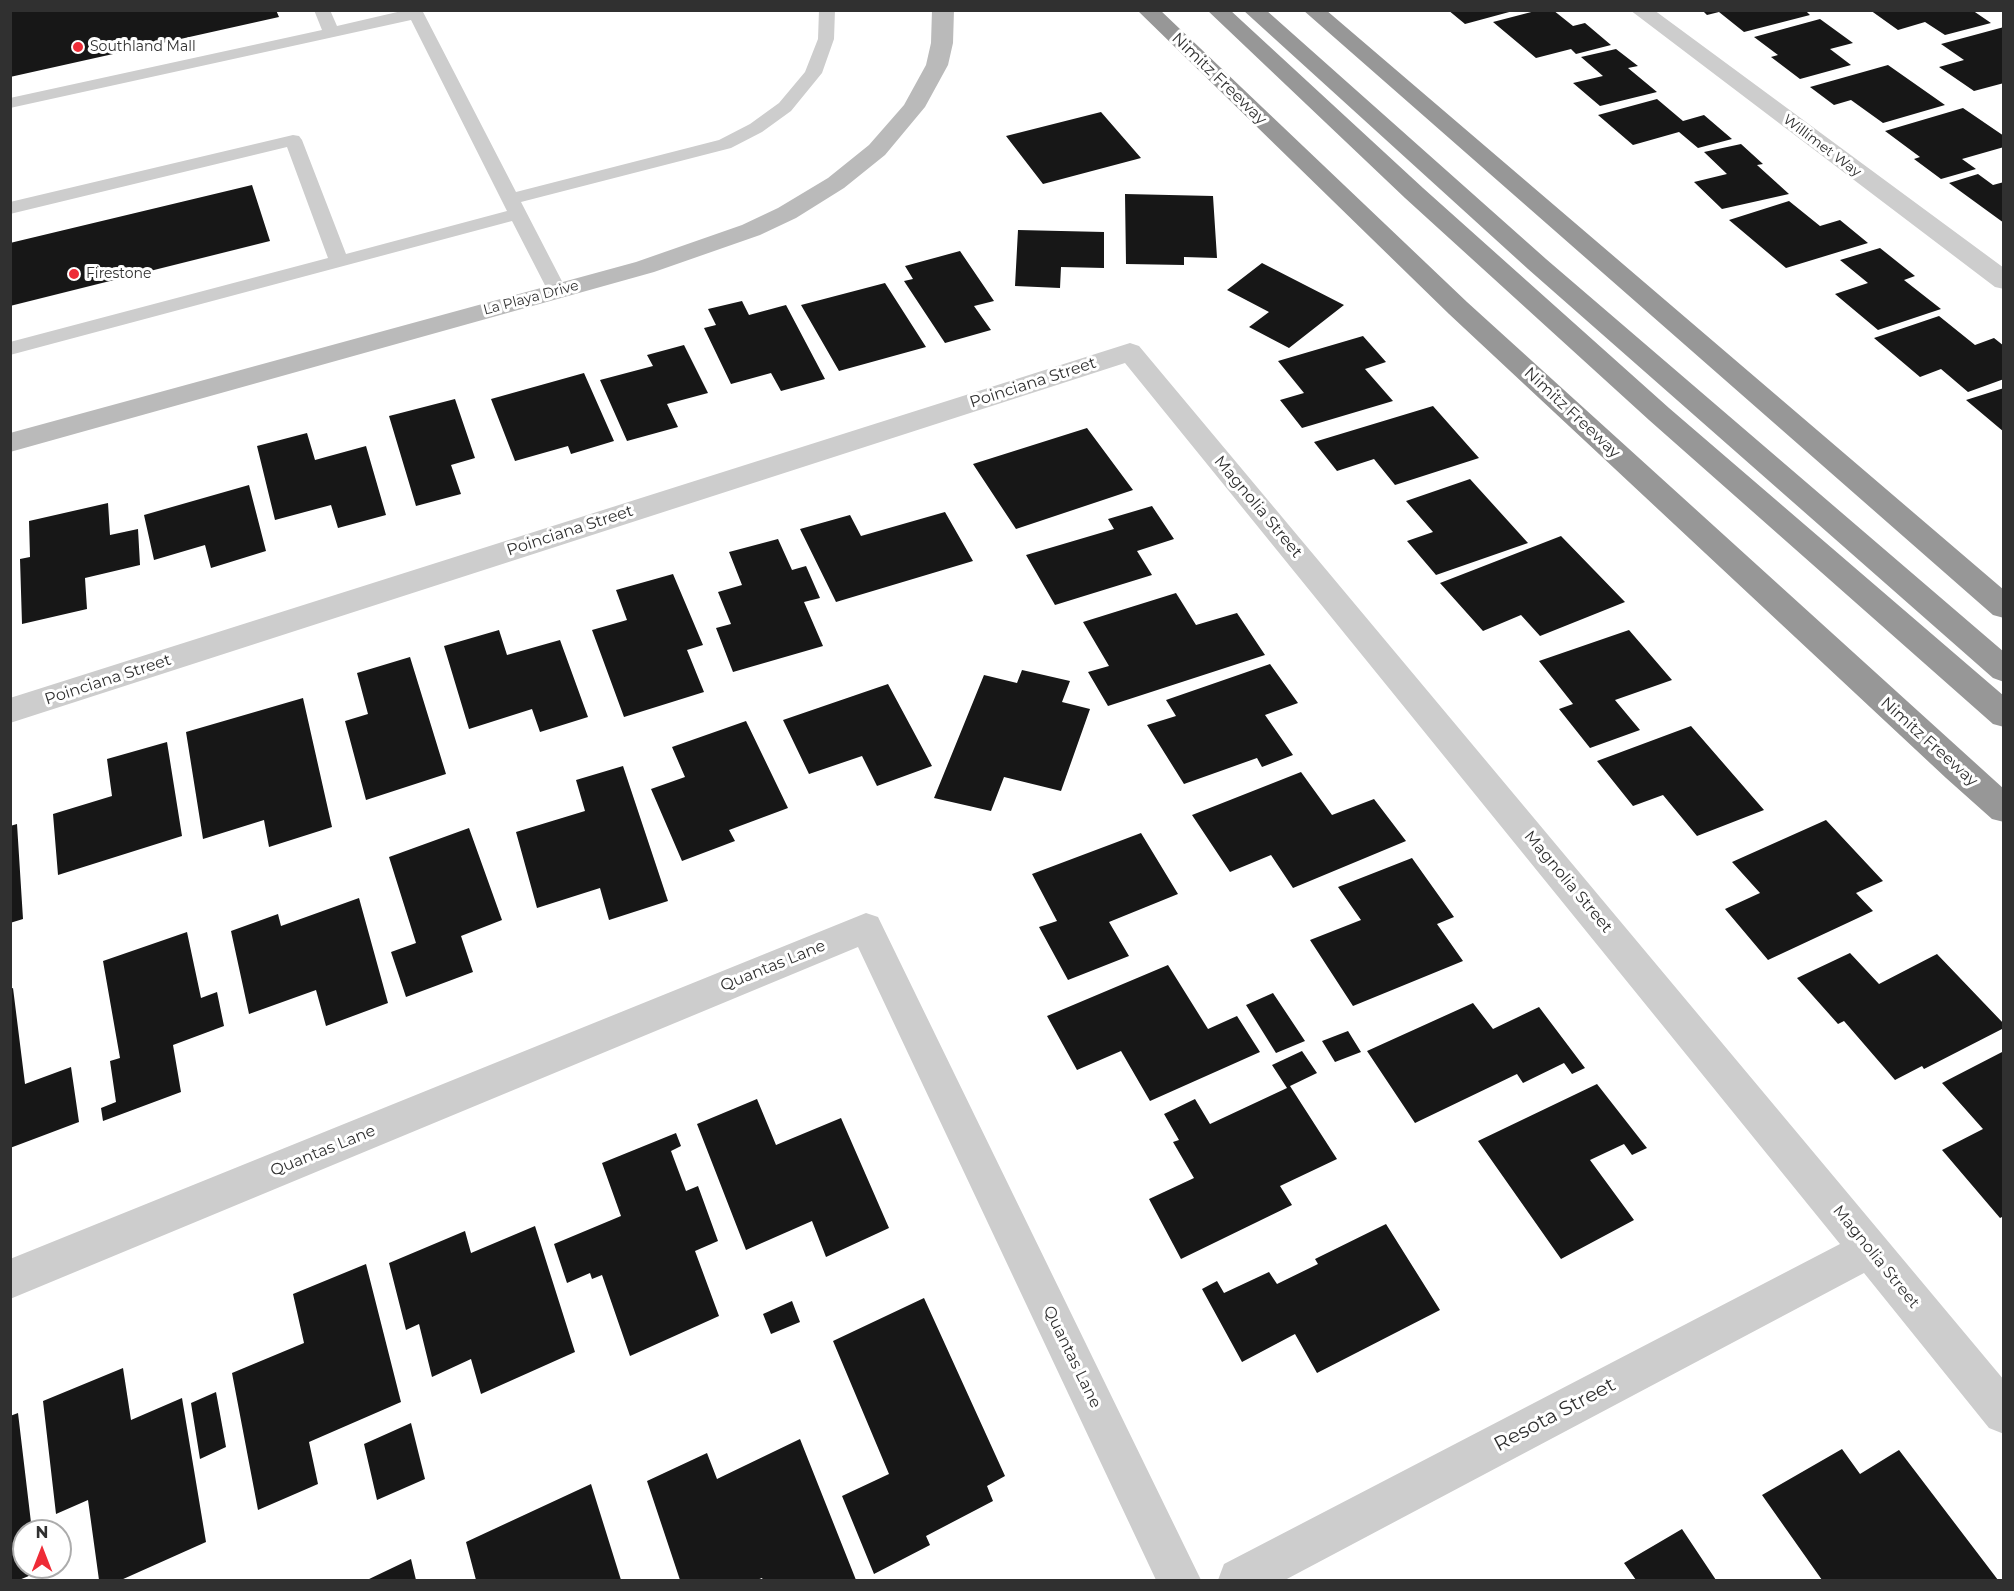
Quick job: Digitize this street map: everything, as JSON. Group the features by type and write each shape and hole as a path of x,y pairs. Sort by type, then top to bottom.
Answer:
{"highway":[{"name":"Nimitz Freeway","path":"1147,10 1458,308 1949,761 2004,809"},
{"path":"1217,10 1422,201 1659,414 2004,715"},
{"path":"1253,10 1537,264 2004,670"},
{"path":"1312,10 2004,607"}],"main road":[{"name":"La Playa Drive","path":"10,443 645,267 729,239 787,213 836,183 877,150 914,107 937,65 942,43 943,10"}],"street":[{"name":"Willimet Way","path":"1640,10 2004,281"},
{"name":"Poinciana Street","path":"10,711 1130,352"},
{"name":"Magnolia Street","path":"1130,352 2004,1413"},
{"name":"Quantas Lane","path":"10,1279 866,928 1179,1581"},
{"name":"Resota Street","path":"1240,1581 1870,1249"}],"lane":[{"path":"322,10 332,33"},
{"path":"10,349 339,261 725,144 756,128 785,107 813,72 826,39 827,10"},
{"path":"10,103 332,33 415,12 557,291"},
{"path":"10,208 293,140 339,261"}],"building":[{"name":"Southland Mall","path":"10,10 276,10 279,17 10,77"},
{"path":"1448,10 1513,10 1513,11 1465,24"},
{"path":"1539,10 1553,10 1573,26 1585,23 1611,45 1576,54 1571,49 1536,58 1493,22"},
{"path":"1702,10 1805,10 1810,15 1744,32 1719,12 1707,15"},
{"path":"1870,10 1972,10 1991,23 1945,35 1925,22 1898,30"},
{"path":"1820,19 1853,43 1830,49 1851,65 1800,79 1771,57 1778,55 1754,37"},
{"path":"2004,27 2004,83 1974,91 1939,67 1964,60 1941,44"},
{"path":"1616,49 1638,66 1628,68 1657,92 1600,106 1573,83 1603,76 1581,57"},
{"path":"1888,65 1945,105 1883,123 1851,100 1834,105 1810,87"},
{"path":"1657,99 1683,121 1704,115 1732,139 1698,148 1679,132 1633,145 1598,115"},
{"path":"1963,108 2004,136 2004,147 1962,159 1976,169 1941,179 1914,159 1920,157 1885,131"},
{"path":"1101,112 1141,158 1043,184 1006,136"},
{"path":"1741,144 1763,164 1757,165 1789,194 1722,209 1694,182 1727,174 1704,152"},
{"path":"1978,174 1993,185 2004,182 2004,223 1949,183"},
{"name":"Firestone","path":"252,185 270,241 10,306 10,243"},
{"path":"1125,194 1213,196 1217,258 1184,257 1184,265 1126,264"},
{"path":"1789,201 1820,226 1840,220 1868,243 1786,268 1729,220"},
{"path":"1018,230 1104,232 1104,268 1061,267 1060,288 1015,286"},
{"path":"1880,248 1915,276 1904,280 1941,309 1878,330 1835,294 1868,283 1840,260"},
{"path":"960,251 994,301 974,306 991,330 945,343 904,281 913,279 905,266"},
{"path":"1262,263 1344,305 1289,348 1249,327 1269,312 1227,290"},
{"path":"885,283 926,347 839,371 801,305"},
{"path":"742,301 749,315 786,305 825,379 781,391 771,373 731,384 704,328 716,325 708,309"},
{"path":"1939,316 1975,345 1994,338 2004,346 2004,379 1968,392 1941,369 1920,377 1874,338"},
{"path":"1363,336 1386,362 1365,369 1393,401 1302,428 1280,400 1304,393 1278,361"},
{"path":"684,345 708,393 667,404 678,427 627,441 600,380 653,366 647,355"},
{"path":"584,373 614,441 571,454 568,446 515,461 491,399"},
{"path":"2004,388 2004,432 1966,400"},
{"path":"455,399 475,458 451,465 461,494 416,506 389,416"},
{"path":"1433,406 1479,458 1395,485 1374,459 1337,471 1314,442"},
{"path":"1087,428 1133,490 1016,529 973,464"},
{"path":"307,433 315,460 366,446 386,515 338,528 331,505 275,520 257,446"},
{"path":"1470,479 1528,543 1436,575 1407,541 1433,532 1406,501"},
{"path":"249,485 266,551 211,568 205,545 154,560 144,515"},
{"path":"108,503 110,535 138,529 140,565 85,578 87,609 22,624 20,559 30,557 29,521"},
{"path":"1152,506 1174,539 1137,551 1152,575 1055,605 1026,555 1114,529 1108,519"},
{"path":"945,512 973,561 836,602 800,529 850,515 861,536"},
{"path":"1561,536 1625,602 1540,636 1521,615 1483,631 1440,583"},
{"path":"778,539 792,570 806,566 820,598 804,602 823,646 733,672 716,628 731,624 718,592 742,585 729,552"},
{"path":"673,574 703,645 687,650 704,692 624,717 592,630 627,620 616,590"},
{"path":"1176,593 1196,625 1237,613 1265,655 1108,706 1088,672 1109,666 1083,622"},
{"path":"499,630 507,655 560,640 588,717 540,732 532,709 469,729 444,646"},
{"path":"1629,630 1672,680 1615,700 1640,730 1590,748 1559,709 1573,704 1539,661"},
{"path":"410,657 446,774 366,800 345,721 368,714 357,673"},
{"path":"1270,664 1298,703 1265,715 1293,755 1262,767 1257,758 1184,784 1147,725 1176,716 1166,700"},
{"path":"1022,670 1070,681 1062,702 1090,709 1061,791 1004,777 991,811 934,798 984,675 1017,683"},
{"path":"888,684 932,766 877,786 862,756 809,774 783,720"},
{"path":"303,698 332,827 269,847 264,820 203,839 186,732"},
{"path":"746,721 788,808 729,830 735,841 682,861 651,789 685,777 672,747"},
{"path":"1691,726 1764,810 1697,836 1663,795 1633,806 1597,761"},
{"path":"167,742 182,836 58,875 53,814 112,796 107,759"},
{"path":"623,766 668,901 609,920 600,888 537,908 516,832 585,811 576,780"},
{"path":"1301,772 1332,815 1374,799 1406,841 1293,888 1271,855 1230,872 1192,815"},
{"path":"1826,820 1883,881 1856,893 1873,911 1768,960 1725,909 1760,893 1732,862"},
{"path":"17,824 23,919 10,923 10,826"},
{"path":"469,828 502,920 461,936 473,972 406,997 391,952 416,943 389,857"},
{"path":"1141,833 1178,894 1109,922 1129,956 1068,980 1039,927 1057,921 1032,874"},
{"path":"1412,858 1454,917 1437,924 1463,961 1353,1006 1310,940 1361,920 1338,887"},
{"path":"359,898 388,1003 326,1026 316,990 249,1014 231,931 278,914 281,926"},
{"path":"187,932 201,998 217,992 224,1026 173,1045 181,1092 103,1121 101,1108 116,1102 110,1061 120,1058 103,961"},
{"path":"1850,953 1879,984 1937,954 2004,1024 2004,1028 1924,1069 1922,1066 1895,1080 1844,1021 1838,1024 1797,978"},
{"path":"1168,965 1208,1029 1237,1016 1260,1052 1150,1101 1121,1051 1077,1070 1047,1016"},
{"path":"13,988 25,1084 71,1067 79,1122 10,1148 10,989"},
{"path":"1273,993 1305,1041 1276,1053 1246,1005"},
{"path":"1473,1003 1493,1029 1539,1007 1585,1068 1572,1074 1564,1063 1523,1083 1517,1074 1415,1123 1367,1051"},
{"path":"1348,1031 1361,1052 1335,1062 1322,1041"},
{"path":"1302,1051 1317,1073 1290,1086 1337,1159 1280,1186 1292,1205 1181,1259 1149,1199 1194,1178 1173,1142 1179,1140 1164,1114 1195,1099 1210,1124 1287,1088 1272,1065"},
{"path":"2004,1051 2004,1216 2000,1218 1942,1150 1983,1129 1942,1083"},
{"path":"1597,1084 1647,1148 1632,1155 1624,1144 1590,1160 1634,1220 1561,1259 1478,1141"},
{"path":"757,1099 776,1145 841,1118 889,1228 826,1257 812,1221 746,1250 697,1124"},
{"path":"676,1133 681,1146 671,1151 686,1191 698,1186 718,1241 695,1251 719,1316 630,1356 602,1275 592,1279 590,1273 567,1283 554,1244 621,1216 602,1163"},
{"path":"1386,1224 1440,1310 1317,1373 1295,1334 1242,1362 1202,1289 1217,1281 1224,1293 1269,1272 1277,1284 1318,1264 1315,1259"},
{"path":"535,1226 575,1352 481,1394 471,1359 432,1377 419,1324 406,1330 389,1263 465,1231 471,1253"},
{"path":"366,1264 401,1402 309,1442 318,1484 258,1510 232,1373 304,1343 293,1294"},
{"path":"924,1298 1005,1476 987,1486 993,1501 926,1536 930,1545 874,1574 842,1496 889,1474 833,1341"},
{"path":"792,1301 800,1322 771,1334 763,1314"},
{"path":"123,1368 131,1420 182,1398 206,1542 121,1580 99,1580 88,1500 56,1514 43,1401"},
{"path":"216,1392 226,1447 200,1459 191,1403"},
{"path":"18,1413 31,1519 12,1519 12,1579 21,1579 19,1580 10,1580 10,1416"},
{"path":"411,1423 425,1479 377,1500 364,1444"},
{"path":"800,1439 856,1580 763,1580 762,1578 757,1580 680,1580 647,1481 707,1453 717,1479"},
{"path":"1842,1449 1860,1474 1899,1450 1998,1580 1822,1580 1762,1495"},
{"path":"591,1484 621,1580 476,1580 466,1542"},
{"path":"1682,1529 1716,1580 1636,1580 1624,1563"},
{"path":"411,1559 416,1580 367,1580"}],"place":[{"name":"Southland Mall","path":"78,47"},
{"name":"Firestone","path":"74,274"}]}
